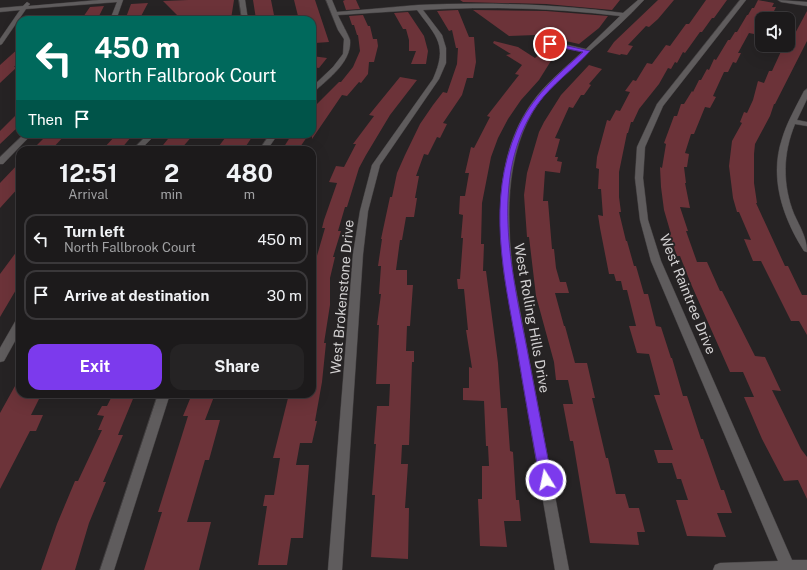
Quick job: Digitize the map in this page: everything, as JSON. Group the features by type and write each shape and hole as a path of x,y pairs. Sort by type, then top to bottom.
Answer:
{"street":[{"path":"19,16 28,0"},
{"path":"0,10 119,0 114,16"},
{"path":"242,0 244,16"},
{"path":"316,87 335,68 346,54 347,39 334,14 329,0"},
{"name":"West Rolling Hills Drive","path":"562,570 525,359 508,278 503,234 504,192 510,158 520,129 534,105 556,79 641,0"},
{"name":"West Raintree Drive","path":"743,0 660,106 641,147 639,178 644,220 656,260 788,567"},
{"path":"781,0 807,4"},
{"path":"334,14 418,7 481,4 592,8 624,15"},
{"name":"West Brokenstone Drive","path":"334,570 358,254 364,211 376,165 436,79 443,63 443,48 438,35 418,7"},
{"path":"0,42 16,20"},
{"path":"540,43 560,45 587,51"},
{"path":"807,91 784,142 781,158 781,175 786,203 798,234 807,249"},
{"path":"794,121 807,124"},
{"path":"0,162 24,138"},
{"path":"140,146 148,138"},
{"path":"0,358 16,330"},
{"path":"107,570 163,398"},
{"path":"720,570 807,566"}],"building":[{"path":"234,0 231,16 178,16 163,1"},
{"path":"253,0 271,0 274,16 256,16"},
{"path":"294,0 315,0 329,42 316,43 316,16 298,16"},
{"path":"356,0 360,9 346,10 343,1"},
{"path":"460,0 620,0 612,10 546,4 463,2"},
{"path":"658,0 674,0 658,19 649,27 646,26 628,45 633,46 627,55 607,52 614,42"},
{"path":"706,0 727,0 714,18 712,18 702,32 700,32 685,53 683,52 677,63 675,62 671,69 668,68 659,84 639,109 633,122 631,122 627,133 619,172 619,197 621,212 619,212 634,266 636,266 644,294 648,294 656,326 661,327 683,396 687,396 701,439 703,439 721,490 724,490 732,513 717,513 726,537 687,536 676,500 688,500 681,479 677,479 672,463 658,463 654,450 673,450 654,395 660,395 649,354 637,353 629,326 636,326 627,290 623,290 621,281 616,281 614,274 609,274 598,215 603,216 601,189 598,189 599,169 596,168 597,157 607,120 610,121 616,110 620,111 630,92 625,91 633,80 636,81 647,63 652,64 666,45 670,46 686,24 689,24"},
{"path":"758,0 774,3 772,7 776,7 774,12 755,12 754,34 749,33 738,53 741,53 736,63 733,62 728,72 724,72 713,96 716,97 710,108 705,107 694,134 691,134 685,153 689,154 687,167 684,167 685,183 690,208 680,207 688,231 686,231 697,262 707,262 720,291 722,291 755,356 765,357 781,391 772,390 801,449 807,457 807,499 798,480 784,481 762,439 744,397 754,397 743,372 730,372 680,256 677,256 669,233 671,234 664,210 661,187 660,167 662,168 666,144 664,143 674,116 677,116 681,104 684,104 707,69 709,70 714,59 716,60 728,40 730,40 735,32 737,32 747,15 752,8 754,8"},
{"path":"148,3 141,16 126,16 131,4"},
{"path":"104,6 99,16 84,16 90,7"},
{"path":"458,10 469,37 474,37 476,62 473,78 467,78 462,95 443,123 447,124 440,138 437,137 428,155 424,154 416,176 419,176 415,198 417,198 414,217 406,217 402,240 400,240 396,270 407,270 407,285 413,285 410,326 407,326 406,351 414,351 414,362 412,362 409,445 402,445 401,464 408,464 405,508 409,508 408,559 371,557 375,495 372,495 377,406 389,406 390,384 376,384 379,325 377,325 381,294 379,294 381,266 378,266 381,239 397,173 420,124 443,92 447,93 457,64 458,48 456,48 452,30 449,31 437,11"},
{"path":"473,10 546,11 608,16 599,28 579,44 557,39 563,34 509,36"},
{"path":"807,11 807,41 755,144 754,183 756,203 785,266 788,266 802,295 807,295 807,335 799,321 791,321 761,261 753,261 744,239 751,240 739,212 737,212 733,198 729,166 732,141 742,123 740,122 744,112 747,113 753,100 758,81 764,83 769,71 772,71 781,52 795,52 795,34"},
{"path":"408,12 424,36 428,51 426,64 411,64 416,51 409,51 409,40 406,29 403,29 394,13"},
{"path":"363,15 368,26 370,26 373,39 377,39 378,46 374,62 369,62 368,74 361,83 359,82 347,96 342,95 316,133 316,105 339,82 341,82 353,67 360,51 358,35 349,16"},
{"path":"494,41 518,47 535,58 541,53 554,56 539,80 521,100 508,119 498,138 491,157 482,203 481,244 484,244 483,271 486,271 498,363 501,408 507,408 510,451 513,452 516,500 519,500 521,521 504,521 507,547 480,546 478,499 482,499 482,466 489,466 488,446 486,446 484,401 463,400 463,388 469,388 469,367 472,368 466,330 468,330 464,289 458,289 457,279 460,279 463,238 461,238 463,215 459,214 460,196 465,196 469,173 465,173 471,147 474,148 490,117 487,116 519,75 515,74 522,65 506,55 511,54 493,43"},
{"path":"16,51 16,65 14,67 16,68 0,83 0,65"},
{"path":"316,57 327,58 319,68 316,68"},
{"path":"589,65 602,69 589,84 591,85 584,95 581,95 573,108 569,107 555,138 560,139 555,157 558,157 557,161 562,162 560,173 545,171 543,201 548,201 552,249 554,249 556,268 560,282 566,282 569,293 555,293 564,326 575,363 587,363 595,398 592,398 616,494 625,494 629,508 639,508 645,532 637,532 639,545 590,543 573,441 570,441 563,404 573,404 568,380 556,380 554,362 536,296 529,237 527,237 524,195 527,173 539,132 561,95"},
{"path":"400,77 417,80 390,115 359,168 338,231 341,231 333,257 335,257 330,278 330,305 324,343 326,343 322,382 315,421 317,421 312,443 300,443 296,465 309,465 303,538 291,538 287,565 258,565 267,506 263,506 265,495 274,495 280,458 273,458 288,398 316,398 316,259 325,228 322,228 324,220 337,183 329,182 336,166 344,167 356,144 353,144 374,116 369,115"},
{"path":"16,115 16,129 0,144 0,131"},
{"path":"44,138 62,138 55,146 36,146"},
{"path":"113,138 130,138 123,146 106,146"},
{"path":"169,138 190,138 184,146 162,146"},
{"path":"225,138 251,138 246,146 219,146"},
{"path":"290,138 306,138 301,146 284,146"},
{"path":"16,166 16,190 0,208 0,183"},
{"path":"16,252 16,290 0,317 0,274"},
{"path":"16,384 16,398 40,398 31,415 43,415 36,431 30,431 0,489 0,413"},
{"path":"111,398 133,398 118,435 123,435 103,482 106,482 89,523 75,570 41,570 57,524 75,481 78,481 102,430 98,430 104,416 97,415 102,406 107,406"},
{"path":"190,398 213,398 205,420 220,420 209,460 205,460 187,522 211,522 199,570 144,570 162,512 158,512 188,416 183,416"}],"route":[{"path":"546,480 525,359 508,278 503,234 504,192 510,158 520,129 541,96 556,79 587,51 550,44"}]}
